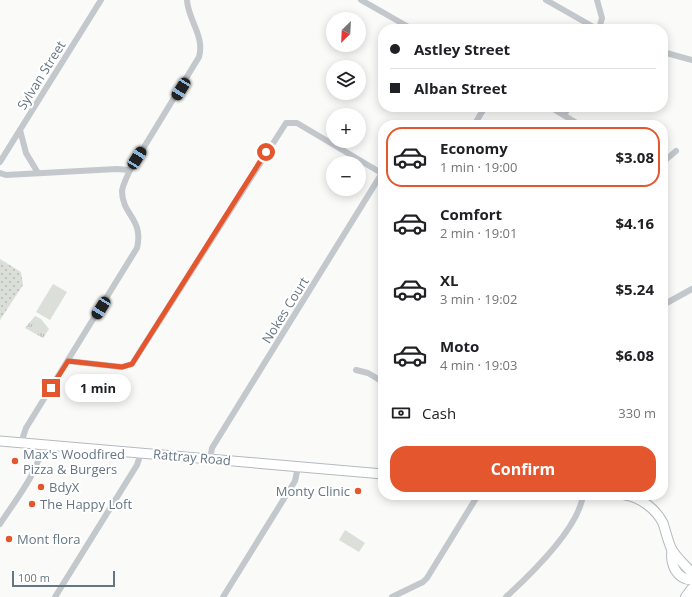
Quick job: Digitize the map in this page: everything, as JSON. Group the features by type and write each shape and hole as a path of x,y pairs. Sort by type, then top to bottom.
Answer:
{"main road":[{"path":"686,597 692,589"}],"street":[{"name":"Sylvan Street","path":"0,162 101,0"},
{"path":"21,443 26,428 137,248 139,235 138,227 125,206 123,187 130,170 199,57 200,38 188,9 187,0"},
{"path":"361,0 403,24"},
{"path":"546,0 589,24"},
{"path":"597,0 602,18 600,24"},
{"path":"668,53 692,60"},
{"path":"559,112 572,120"},
{"path":"68,361 122,367 132,364 286,123 297,123 378,171"},
{"path":"20,130 26,154 38,173"},
{"path":"668,157 676,150"},
{"path":"0,173 6,175 118,169 130,170"},
{"name":"Nokes Court","path":"210,459 212,448 378,182"},
{"path":"668,302 692,289"},
{"path":"356,370 368,373 378,379"},
{"name":"Rattray Road","path":"0,441 378,474"},
{"path":"0,524 31,474 41,454 42,444"},
{"path":"55,597 137,465 141,453"},
{"path":"223,597 295,481 298,467"},
{"path":"392,597 423,582 427,578 475,500"},
{"path":"506,597 525,579 560,539 573,520 582,500"},
{"path":"641,500 654,510 662,522 672,550 680,562 692,573"},
{"path":"672,550 671,559 677,573 686,580 692,580"}],"green space":[{"path":"0,259 21,272 23,285 0,320"},
{"path":"53,284 67,292 50,320 36,312"},
{"path":"35,316 41,319 49,329 43,338 25,328"},
{"path":"345,530 365,543 359,552 339,540"}],"place":[{"name":"Max's Woodfired Pizza & Burgers","path":"15,461"},
{"name":"BdyX","path":"41,487"},
{"name":"Monty Clinic","path":"358,491"},
{"name":"The Happy Loft","path":"32,504"},
{"name":"Mont flora","path":"9,539"}],"route":[{"path":"51,388 68,361 122,367 127,367 132,364 148,341 266,152"}]}
